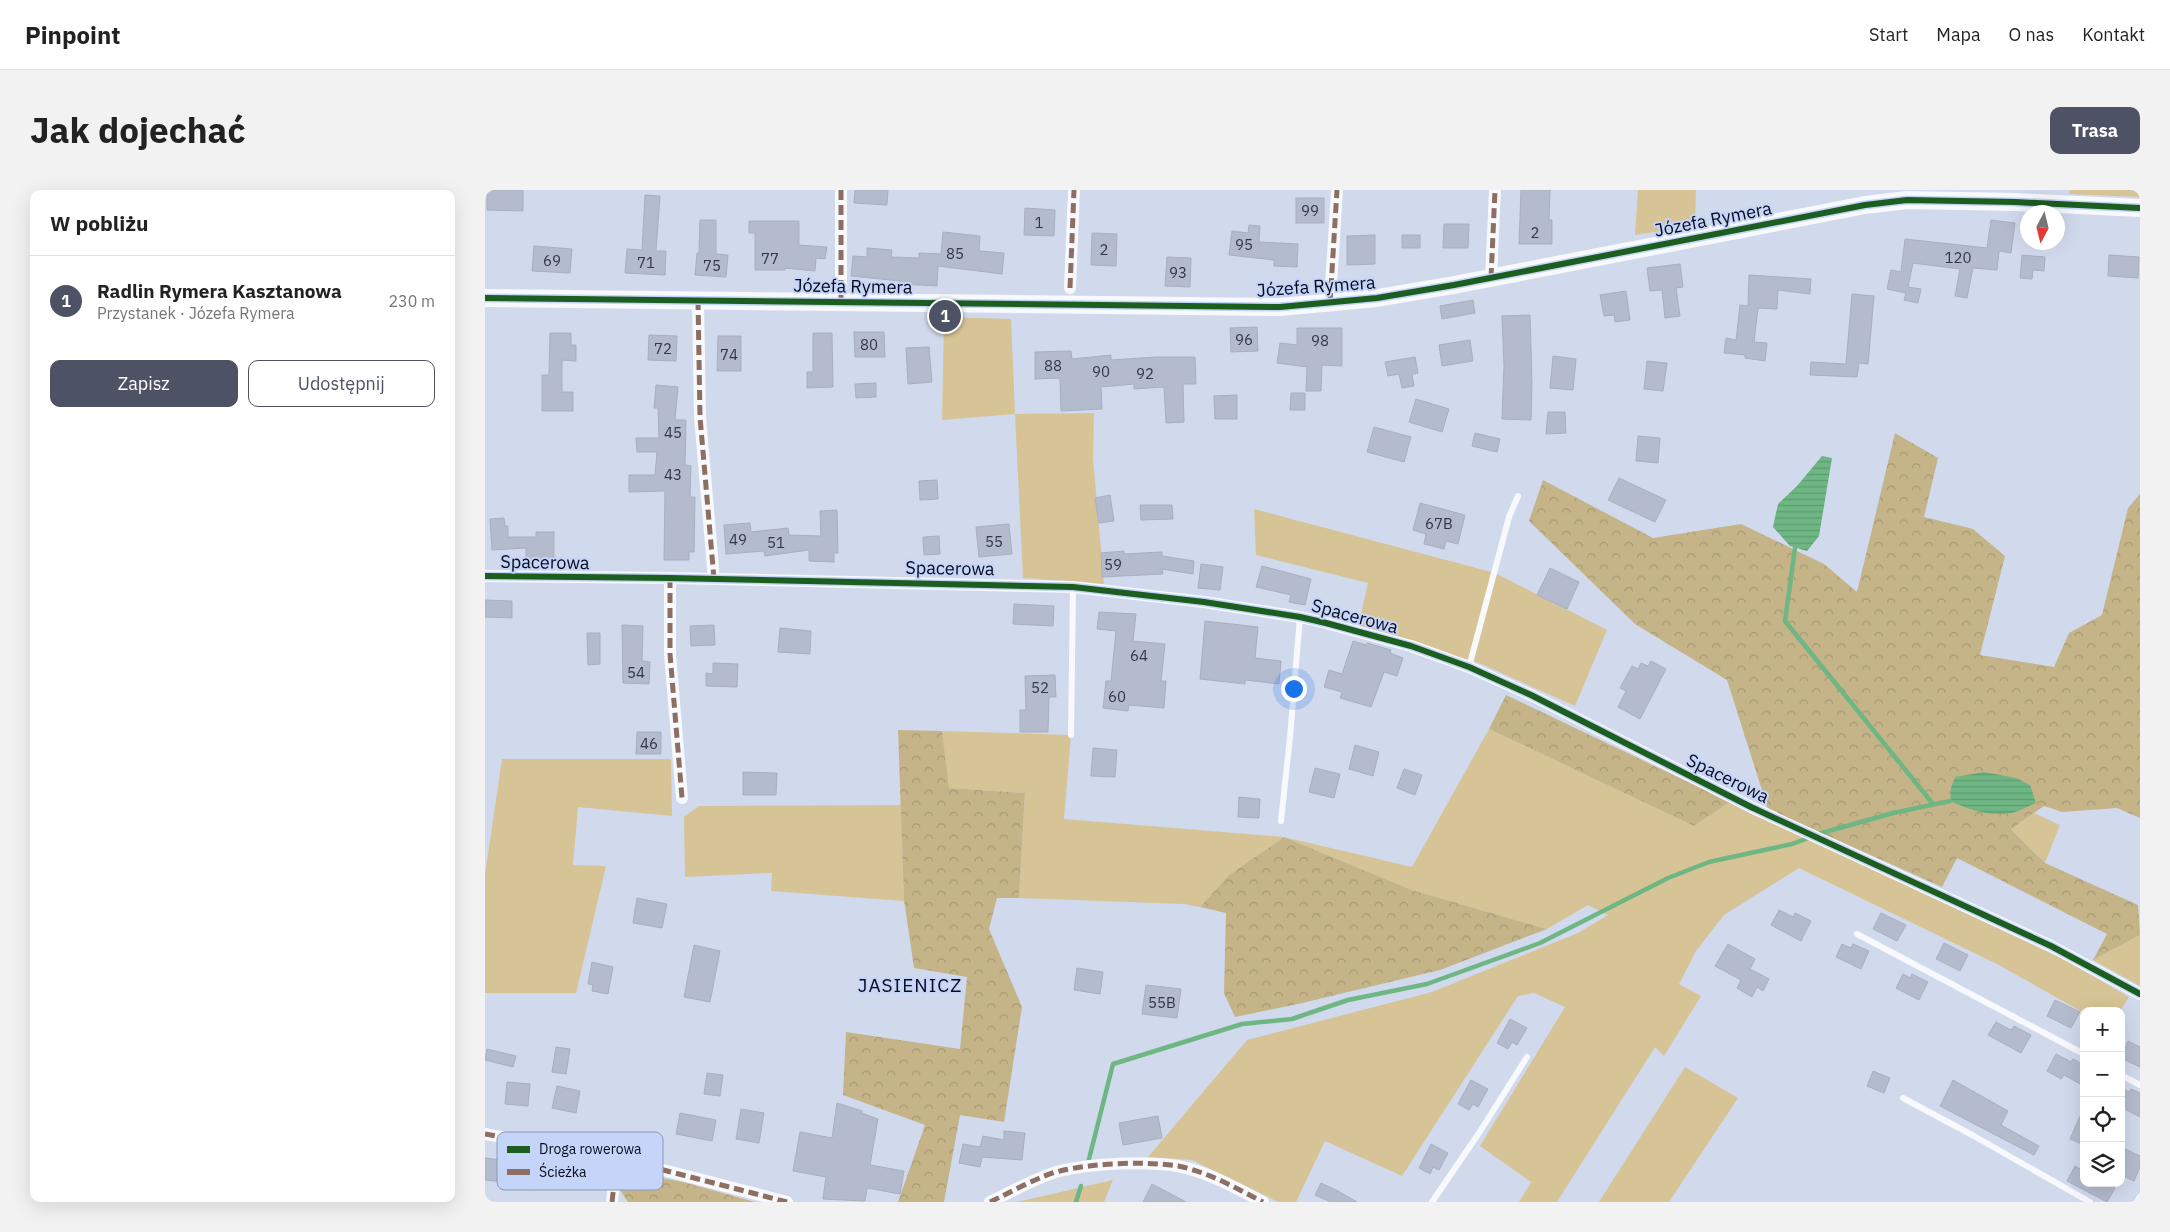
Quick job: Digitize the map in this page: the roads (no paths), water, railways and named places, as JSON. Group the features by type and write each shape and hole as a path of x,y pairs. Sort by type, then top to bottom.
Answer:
{"street":[{"path":"841,190 841,300"},
{"path":"1070,288 1074,190"},
{"path":"1330,302 1337,190"},
{"path":"1491,278 1495,190"},
{"name":"Józefa Rymera","path":"485,298 841,300 1280,306 1377,298 1491,278 1549,265 1865,205 1907,195 2140,208"},
{"path":"698,300 700,417 714,579"},
{"name":"Spacerowa","path":"485,576 1073,587 1204,602 1300,617 1411,646 1469,667 1531,695 1751,807 2051,946 2140,994"},
{"path":"670,578 670,654 683,798"},
{"path":"990,1202 1059,1171 1095,1166 1140,1164 1179,1166 1214,1177 1263,1202"},
{"path":"663,1170 787,1202"}],"lane":[{"path":"1469,667 1509,517 1518,496"},
{"path":"1071,735 1073,587"},
{"path":"1281,821 1300,617"},
{"path":"1857,934 2080,1052"},
{"path":"1432,1202 1527,1057"},
{"path":"2125,1077 2140,1085"},
{"path":"1903,1098 2090,1202"},
{"path":"2137,1202 2140,1196"}],"waterway":[{"path":"1795,548 1785,621 1933,804"},
{"path":"1818,834 1893,813 1950,801"},
{"path":"1088,1163 1113,1064 1242,1024 1292,1019 1348,1000 1427,984 1540,943 1668,878 1709,862 1792,844 1811,837"},
{"path":"1076,1202 1081,1186"}],"place":[{"name":"Radlin Rymera Kasztanowa","path":"945,316"}],"district":[{"name":"JASIENICZ","path":"910,985"}]}
